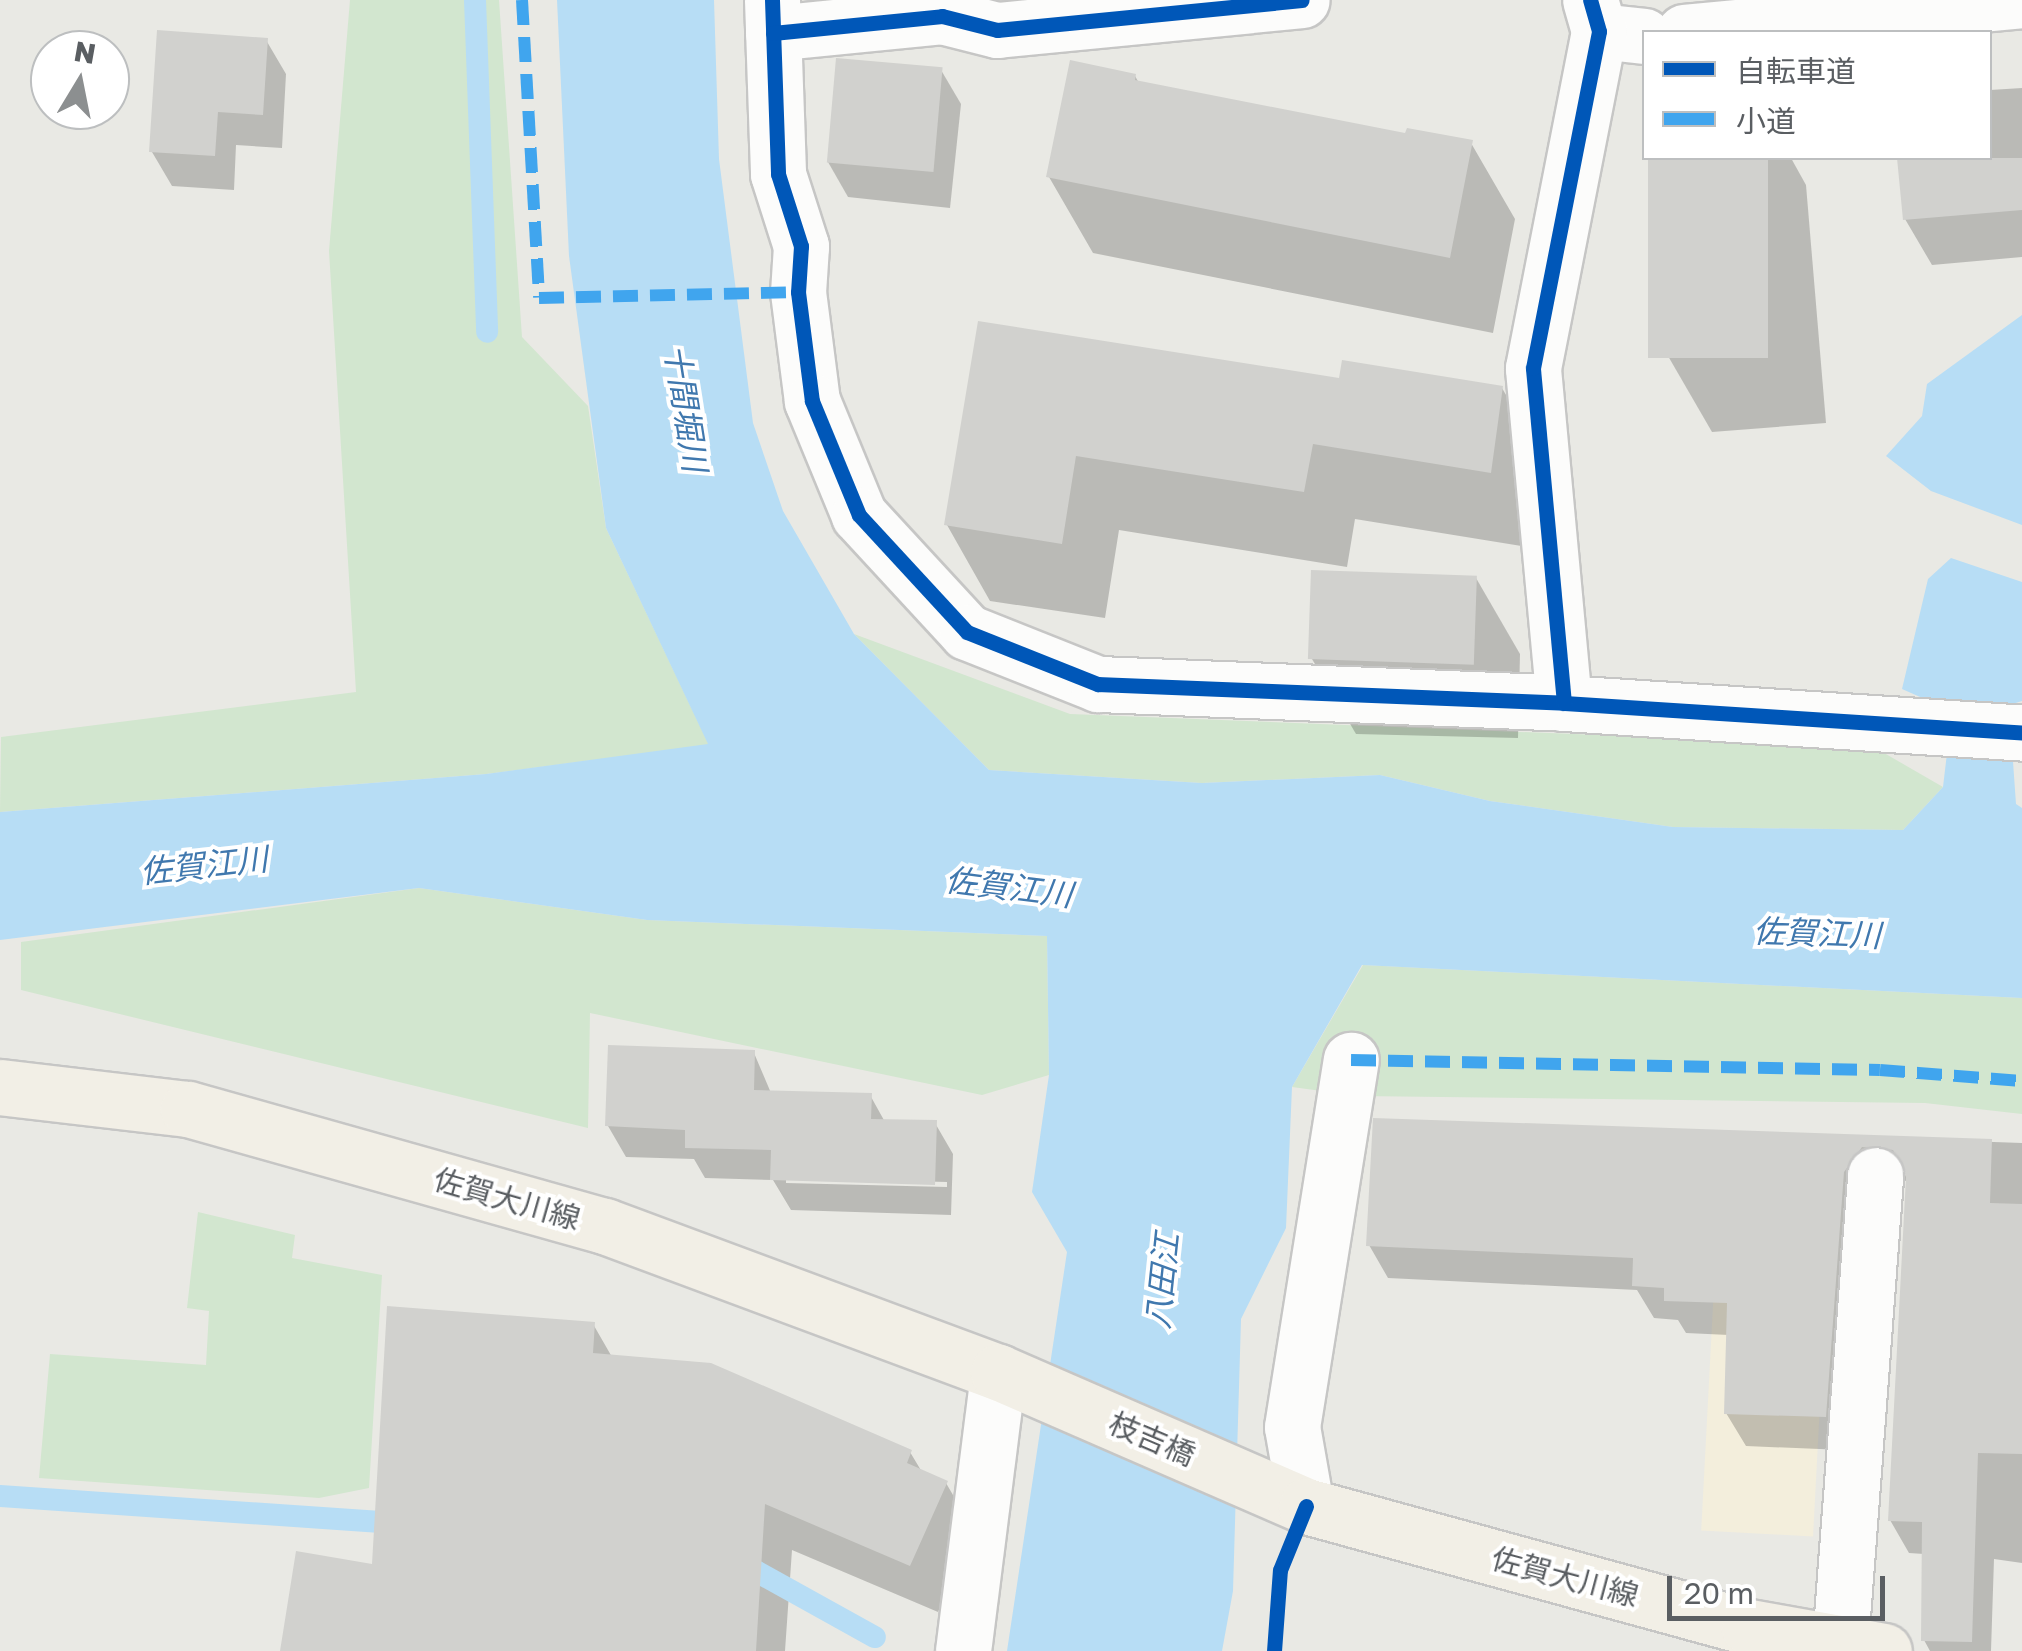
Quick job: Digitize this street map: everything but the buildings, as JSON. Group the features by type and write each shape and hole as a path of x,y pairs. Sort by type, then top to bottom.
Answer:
{"main road":[{"name":"佐賀大川線","path":"0,1086 188,1109 586,1221 998,1372"},
{"name":"枝吉橋","path":"998,1372 1306,1506"},
{"name":"佐賀大川線","path":"1306,1506 1749,1627 1862,1647"}],"street":[{"path":"1302,0 997,30 942,16 772,16 778,174 801,246 798,292 812,401 859,515 967,632 1098,684 1564,703 2022,733"},
{"path":"1705,30 2022,0"},
{"path":"1564,703 1533,368 1611,22"},
{"path":"1306,1506 1292,1427 1351,1060"},
{"path":"1862,1647 1875,1175"},
{"path":"963,1651 998,1372"}],"shaded area":[{"path":"1718,1210 1830,1216 1813,1536 1701,1531"}],"green space":[{"path":"350,0 499,0 522,337 588,406 606,528 709,745 486,774 0,812 1,737 356,692 329,251"},
{"path":"854,634 1070,714 1872,746 1943,787 1903,830 1673,827 1490,801 1380,775 1202,783 989,770"},
{"path":"419,888 647,920 1047,936 1049,1075 982,1095 590,1013 588,1128 21,990 21,942"},
{"path":"1363,965 2022,998 2022,1114 1925,1103 1359,1096 1292,1087"},
{"path":"198,1212 295,1235 292,1258 382,1275 369,1488 319,1498 39,1478 50,1354 206,1365 209,1311 187,1308"}],"water":[{"path":"557,0 714,0 719,159 753,423 783,511 854,634 989,770 1202,783 1380,775 1490,801 1673,827 1903,830 1943,787 1952,711 1902,689 1928,579 1951,558 2022,582 2022,701 2009,705 2016,804 2022,808 2022,998 1362,965 1292,1087 1286,1228 1241,1319 1233,1591 1222,1651 1007,1651 1067,1252 1032,1192 1049,1075 1047,936 647,920 419,888 0,940 0,812 486,774 708,744 606,528 569,256"},
{"path":"2022,315 2022,525 1931,491 1886,456 1922,416 1927,384"}],"waterway":[{"path":"475,0 487,332"},
{"path":"0,1496 406,1524"},
{"path":"734,1559 875,1637"}],"marked path":[{"path":"522,0 539,298 798,292"},
{"path":"1351,1060 1880,1070 2022,1081"}],"cycle path":[{"path":"772,0 778,174 801,246 798,292 812,401 859,515 967,632 1098,684 1564,703 2022,733"},
{"path":"773,33 942,16 997,30 1302,0"},
{"path":"1564,703 1533,368 1599,31 1590,0"},
{"path":"1274,1651 1280,1570 1306,1506"}],"water label":[{"name":"十間堀川","path":"686,408"},
{"name":"佐賀江川","path":"204,865"},
{"name":"佐賀江川","path":"1009,887"},
{"name":"佐賀江川","path":"1817,933"},
{"name":"八田江","path":"1162,1281"}]}
